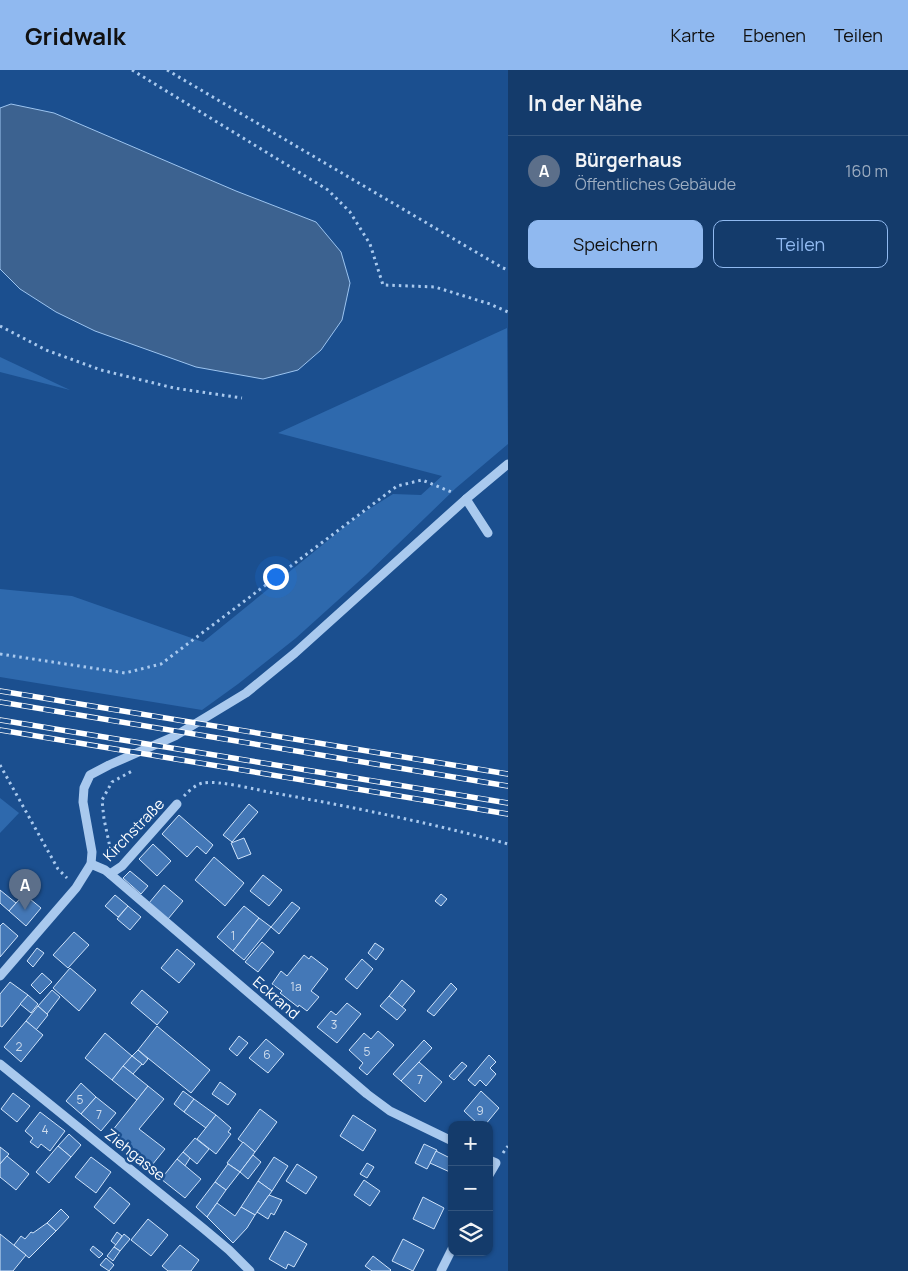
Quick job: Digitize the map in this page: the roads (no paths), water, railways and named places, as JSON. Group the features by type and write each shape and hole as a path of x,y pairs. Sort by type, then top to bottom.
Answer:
{"street":[{"path":"91,864 92,852 83,802 84,788 90,775 175,736 246,693 310,640 466,499 508,464"},
{"path":"466,499 488,533"},
{"name":"Kirchstraße","path":"110,874 122,866 177,804"},
{"name":"Eckrand","path":"91,864 110,874 367,1094 390,1111 448,1139"},
{"name":"Kirchstraße","path":"0,976 76,888 91,864"},
{"name":"Ziehgasse","path":"0,1064 223,1245 250,1271"},
{"path":"441,1271 448,1256"}],"railway":[{"path":"0,691 508,774"},
{"path":"0,702 508,786"},
{"path":"0,720 508,803"},
{"path":"0,730 508,814"}],"place":[{"name":"Bürgerhaus","path":"25,910"}]}
